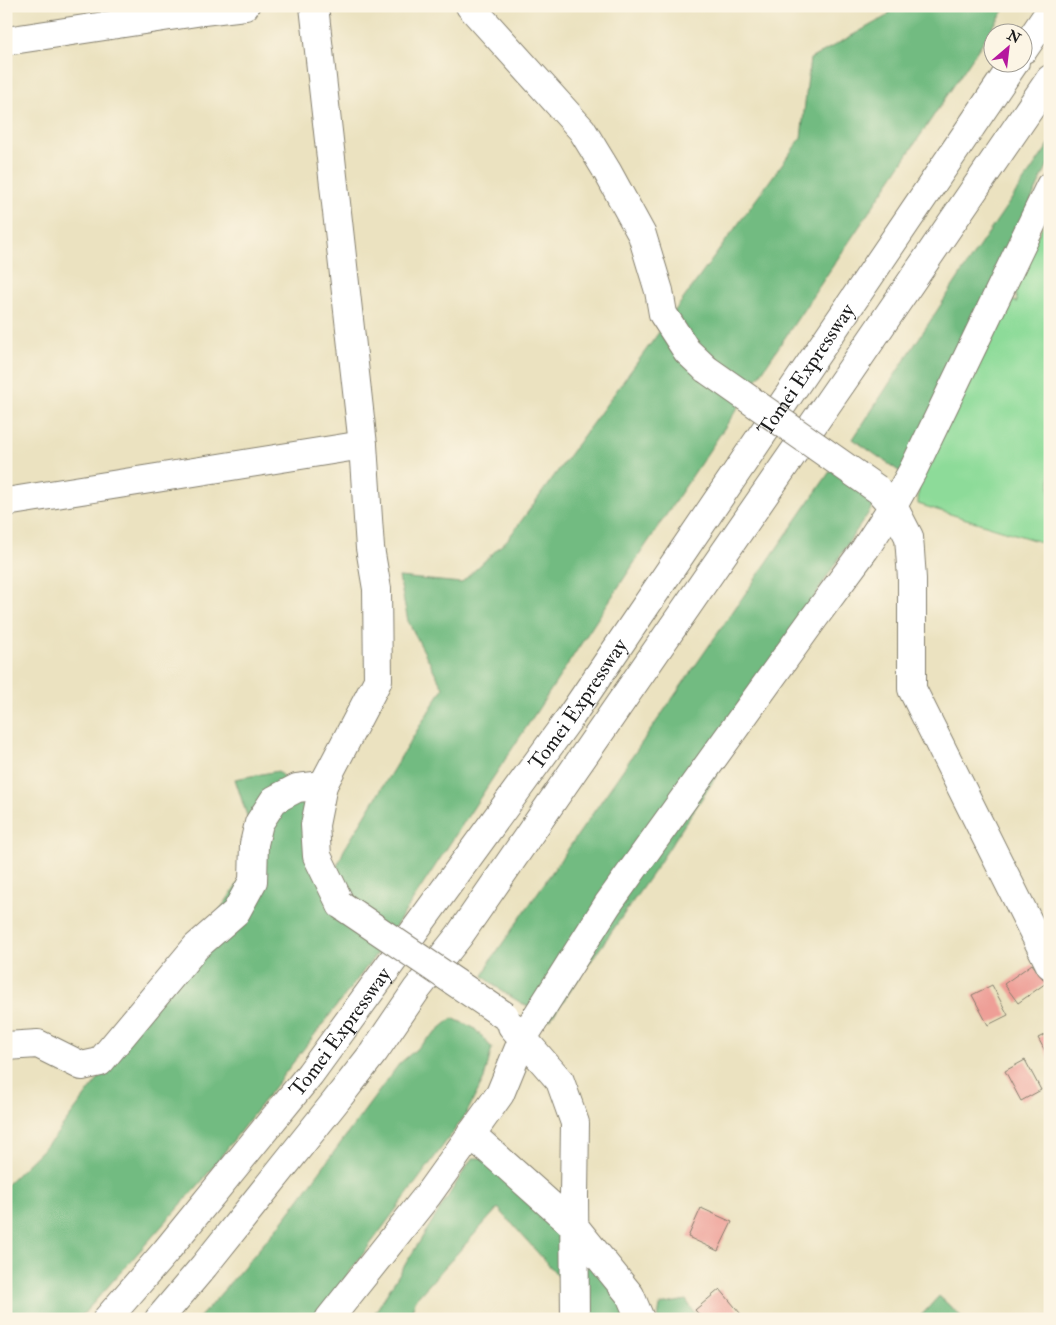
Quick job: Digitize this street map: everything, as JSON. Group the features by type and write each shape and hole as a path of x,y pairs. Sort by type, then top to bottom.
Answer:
{"main road":[{"path":"6,41 245,6"},
{"path":"314,6 363,445 370,548 377,589 378,680 323,785 315,825 317,856 341,905 505,1016 560,1081 575,1123 575,1319"},
{"path":"470,6 582,130 642,235 659,291 663,314 687,351 706,369 885,498 909,537 912,579 912,689 1050,964"},
{"path":"1034,35 1050,11"},
{"name":"Tomei Expressway","path":"107,1319 166,1251 310,1074 571,716 1008,72"},
{"name":"Tomei Expressway","path":"159,1319 204,1266 335,1102 374,1052 416,989 459,936 1050,79"},
{"path":"329,1319 427,1196 500,1094 522,1038 608,904 865,549 885,498 913,470 1050,186"},
{"path":"6,502 363,445"},
{"path":"6,1046 38,1044 82,1066 100,1062 196,947 236,912 253,880 254,844 259,823 274,800 298,788 323,785"},
{"path":"471,1134 574,1226 630,1295 640,1319"}],"green space":[{"path":"893,6 1007,6 996,22 984,22 984,40 644,548 382,947 202,1181 79,1319 6,1319 6,1185 53,1139 161,996 244,875 249,822 235,779 278,771 306,804 330,883 344,850 443,688 408,621 399,577 461,583 508,539 801,138 810,59 887,16"},
{"path":"1050,143 1050,160 903,474 853,439 976,251"},
{"path":"1050,212 1050,545 918,504 919,467 1006,299 1017,302 1014,280"},
{"path":"831,470 879,498 854,534 772,664 731,754 656,868 550,1020 503,992 483,976 491,960"},
{"path":"452,1018 474,1028 492,1048 484,1079 465,1116 315,1319 198,1319 283,1221 399,1064"},
{"path":"472,1158 489,1158 571,1223 639,1319 595,1319 498,1208 416,1299 409,1319 371,1319"},
{"path":"939,1296 964,1319 918,1319"},
{"path":"686,1300 699,1319 658,1319 660,1305"}],"building":[{"path":"1032,964 1046,983 1018,1003 1004,984"},
{"path":"992,985 1008,1015 988,1025 972,995"},
{"path":"1050,1032 1050,1060 1038,1038"},
{"path":"1025,1060 1041,1090 1021,1101 1005,1071"},
{"path":"701,1208 732,1222 718,1251 688,1237"},
{"path":"720,1289 745,1319 703,1319 695,1310"}]}
